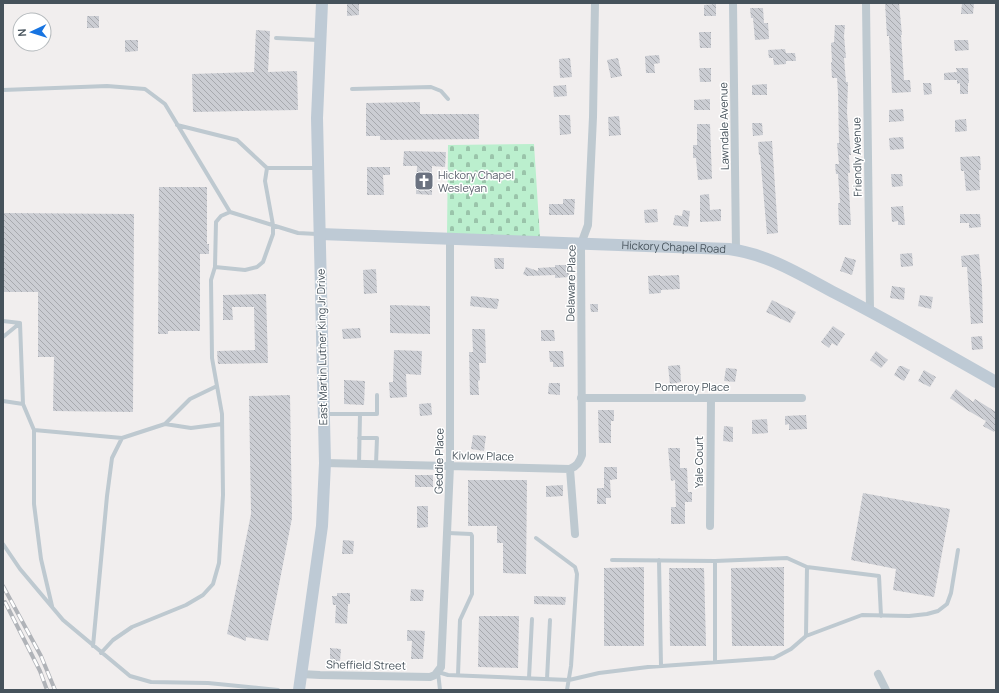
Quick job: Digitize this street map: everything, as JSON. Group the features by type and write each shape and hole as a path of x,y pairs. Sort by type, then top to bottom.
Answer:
{"street":[{"name":"East Martin Luther King Jr Drive","path":"299,690 322,526 325,463 318,168 318,118 322,3"},
{"name":"Delaware Place","path":"570,469 579,463 582,455 580,244 588,225 593,117 595,3"},
{"name":"Lawndale Avenue","path":"733,3 736,250"},
{"name":"Friendly Avenue","path":"866,3 870,311"},
{"name":"Hickory Chapel Road","path":"320,234 736,250 751,252 781,264 870,311 996,382"},
{"name":"Geddie Place","path":"438,672 442,662 450,466 450,239"},
{"name":"Pomeroy Place","path":"581,398 802,398"},
{"name":"Yale Court","path":"710,526 711,398"},
{"name":"Kivlow Place","path":"325,463 570,469"},
{"path":"570,469 575,534"},
{"name":"Sheffield Street","path":"301,674 430,677 438,672"},
{"path":"878,674 886,690"}],"lane":[{"path":"276,38 321,40"},
{"path":"3,90 108,86 145,89 165,104 230,212"},
{"path":"352,89 431,87 441,91 448,99"},
{"path":"177,125 237,140 267,168 318,168"},
{"path":"215,267 245,270 257,267 263,262 273,234 273,225 265,181 267,168"},
{"path":"101,653 113,640 132,627 186,605 203,595 214,584 219,563 223,495 222,414 212,358 211,280 215,267 216,222 221,216 230,212 298,233 320,234"},
{"path":"3,321 20,323"},
{"path":"3,337 20,323"},
{"path":"20,323 23,404 34,430 35,512 41,559 53,608"},
{"path":"165,424 190,399 217,386"},
{"path":"323,414 377,414 377,395"},
{"path":"3,401 23,404"},
{"path":"359,464 360,414"},
{"path":"34,430 122,438 165,424 191,428 222,424"},
{"path":"93,646 112,458 122,438"},
{"path":"359,438 377,438 376,464"},
{"path":"448,533 471,534 472,536 472,594 460,620 458,675"},
{"path":"536,538 575,567 577,574 567,690"},
{"path":"3,544 20,569 63,620 130,676 151,682 208,684 278,690"},
{"path":"440,690 438,672 448,675 569,680 599,673 661,666 774,658 791,649 806,636 862,616 927,614 938,611 947,604 951,593 958,550"},
{"path":"612,560 715,561 787,558 807,567 879,576 882,616"},
{"path":"659,560 661,666"},
{"path":"715,561 715,662"},
{"path":"806,636 807,567"},
{"path":"529,678 532,620"},
{"path":"547,679 550,620"}],"green space":[{"path":"534,144 540,238 447,234 448,145"}],"building":[{"path":"347,3 359,3 359,15 347,16"},
{"path":"885,3 899,3 904,80 910,80 911,92 892,93 889,36 887,36"},
{"path":"962,3 974,3 973,14 961,14"},
{"path":"716,4 716,16 704,16 704,5"},
{"path":"750,8 763,8 764,23 768,23 769,39 755,40 753,18 751,18"},
{"path":"87,16 99,16 99,28 87,28"},
{"path":"835,25 845,25 844,36 846,58 844,58 846,82 848,82 847,113 851,155 849,155 850,173 848,173 851,225 839,225 838,203 840,203 838,174 836,174 835,164 839,164 837,143 839,143 838,93 837,78 832,78 831,62 831,43 834,42"},
{"path":"256,30 270,31 268,72 297,71 298,110 193,112 192,74 254,72"},
{"path":"699,32 711,32 711,48 700,48"},
{"path":"125,40 138,40 138,51 125,52"},
{"path":"954,40 968,40 969,50 955,51"},
{"path":"785,49 786,53 795,53 796,61 786,61 786,64 774,65 773,58 769,58 768,50"},
{"path":"659,55 660,63 654,64 655,73 646,73 645,56"},
{"path":"570,58 572,77 560,78 559,59"},
{"path":"618,58 622,76 611,78 607,60"},
{"path":"699,68 711,68 711,82 700,82"},
{"path":"956,68 968,68 968,94 960,94 960,83 957,84 957,80 944,80 944,73 957,72"},
{"path":"923,83 931,83 932,94 924,95"},
{"path":"767,84 767,95 752,95 752,85"},
{"path":"566,85 567,96 554,97 553,86"},
{"path":"710,99 710,110 694,110 694,100"},
{"path":"420,102 420,114 479,114 479,139 380,140 380,136 366,136 366,103"},
{"path":"903,109 904,121 889,122 889,110"},
{"path":"559,115 570,115 571,134 560,135"},
{"path":"619,116 621,135 609,136 608,117"},
{"path":"966,119 967,131 955,132 955,120"},
{"path":"752,123 762,123 763,135 753,136"},
{"path":"697,124 710,124 712,179 698,180 696,158 693,158 693,145 697,145"},
{"path":"903,137 904,149 890,150 889,138"},
{"path":"772,141 778,233 767,234 758,142"},
{"name":"Hickory Chapel Wesleyan","path":"404,151 446,152 445,167 432,166 432,195 416,194 417,166 403,166"},
{"path":"980,156 980,190 966,191 964,171 961,171 960,157"},
{"path":"367,167 390,167 390,175 383,175 384,195 367,195"},
{"path":"891,174 902,174 903,186 892,187"},
{"path":"159,187 207,187 207,244 209,244 209,254 200,254 200,331 168,331 168,334 158,334"},
{"path":"709,194 710,210 721,209 721,221 700,222 700,195"},
{"path":"563,199 575,199 574,215 549,215 549,204 563,204"},
{"path":"903,206 905,225 898,225 898,221 892,222 891,207"},
{"path":"657,209 658,222 645,223 644,210"},
{"path":"683,210 690,211 688,227 673,225 675,215 682,216"},
{"path":"3,213 134,214 133,412 53,411 54,357 38,357 38,292 3,292"},
{"path":"960,214 980,214 981,227 969,228 969,223 960,223"},
{"path":"912,253 913,266 901,267 900,254"},
{"path":"979,254 983,323 971,324 967,267 962,267 961,256"},
{"path":"845,257 856,260 852,275 840,271"},
{"path":"494,258 504,258 504,269 495,269"},
{"path":"555,265 569,265 569,277 555,278 555,275 527,276 523,274 526,267 538,271 538,268 555,267"},
{"path":"376,269 377,293 364,294 363,270"},
{"path":"679,275 680,289 661,290 661,293 649,294 648,276"},
{"path":"892,286 905,288 904,300 890,298"},
{"path":"266,294 268,363 218,364 217,351 255,350 254,307 232,307 233,320 223,320 223,295"},
{"path":"920,295 933,297 931,309 918,306"},
{"path":"471,296 499,299 497,309 470,306"},
{"path":"772,300 796,312 790,323 766,312"},
{"path":"590,304 598,304 598,312 591,312"},
{"path":"390,305 430,306 430,334 390,333"},
{"path":"833,326 845,334 837,346 832,343 829,348 821,342"},
{"path":"360,328 361,338 343,339 342,329"},
{"path":"472,329 485,329 486,363 479,363 479,395 470,395 469,352 473,352"},
{"path":"541,330 554,330 555,341 541,341"},
{"path":"982,336 983,349 972,350 971,337"},
{"path":"394,350 422,351 421,375 406,374 407,397 390,398 389,382 393,382"},
{"path":"549,351 563,351 564,367 553,367 553,362 550,362"},
{"path":"876,351 888,360 881,368 870,360"},
{"path":"680,365 681,382 670,384 668,366"},
{"path":"899,366 910,370 904,381 894,375"},
{"path":"726,368 737,369 735,382 724,381"},
{"path":"924,370 936,377 930,387 918,381"},
{"path":"344,380 365,381 364,405 344,404"},
{"path":"549,383 560,383 560,395 548,394"},
{"path":"956,389 973,402 975,399 996,412 996,428 994,432 983,426 986,421 950,398"},
{"path":"290,395 292,518 268,641 246,637 246,641 227,634 251,514 249,396"},
{"path":"431,403 432,415 420,416 419,404"},
{"path":"598,410 614,410 614,421 611,421 611,443 599,443"},
{"path":"806,415 807,429 789,430 789,424 785,425 785,416"},
{"path":"767,419 768,433 752,434 752,420"},
{"path":"724,426 733,427 733,442 723,441"},
{"path":"473,435 486,436 484,451 471,449"},
{"path":"668,448 680,448 680,468 687,468 688,492 692,492 692,502 685,502 685,524 671,524 671,507 676,507 675,480 671,481"},
{"path":"604,467 617,467 617,479 610,480 611,498 606,498 606,504 597,504 597,488 604,488"},
{"path":"415,475 433,475 433,487 415,487"},
{"path":"468,480 527,480 526,574 503,573 503,543 497,543 497,526 468,526"},
{"path":"563,485 563,496 546,497 546,486"},
{"path":"863,493 950,509 934,597 893,590 896,569 851,560"},
{"path":"417,506 428,506 428,527 417,528"},
{"path":"343,540 354,541 353,554 342,554"},
{"path":"644,567 644,646 604,646 604,568"},
{"path":"784,567 784,646 732,646 731,568"},
{"path":"669,568 704,568 706,646 670,646"},
{"path":"411,589 424,590 423,601 410,601"},
{"path":"337,593 350,593 347,624 335,623 336,605 333,605 332,596 337,596"},
{"path":"534,596 566,597 565,605 534,604"},
{"path":"479,616 519,616 518,668 478,667"},
{"path":"407,630 425,631 423,659 411,659 412,641 407,641"},
{"path":"330,648 341,649 340,661 330,661"}],"railway":[{"path":"3,586 41,656 55,690"},
{"path":"5,602 40,671 47,690"}],"place":[{"name":"Hickory Chapel Wesleyan","path":"424,181"}]}
